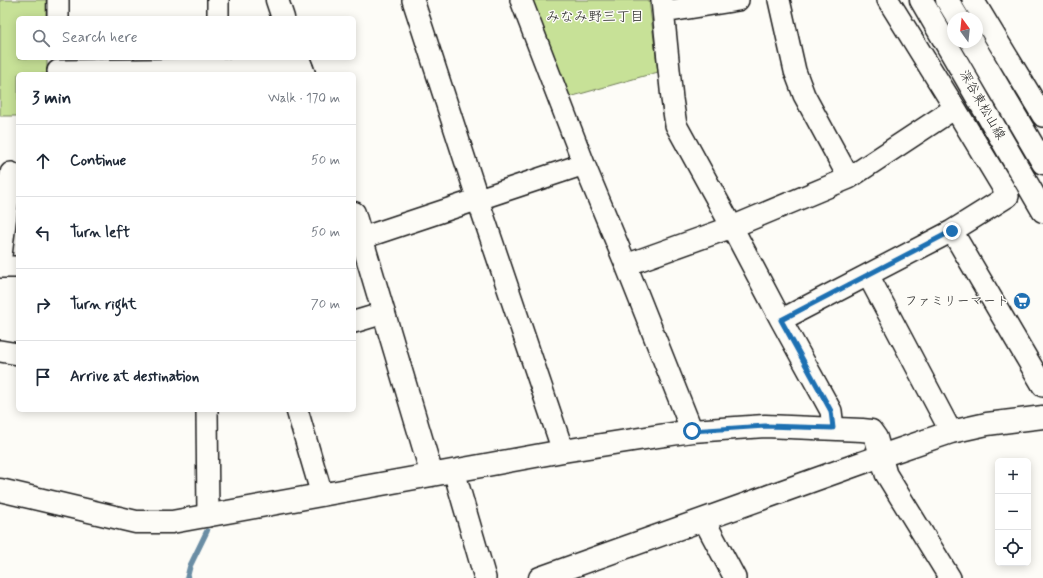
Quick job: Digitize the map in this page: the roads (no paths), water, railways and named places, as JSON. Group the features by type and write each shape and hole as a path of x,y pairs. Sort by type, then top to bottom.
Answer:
{"street":[{"path":"58,0 58,16"},
{"path":"218,0 218,16"},
{"path":"276,0 282,16"},
{"path":"413,0 478,200 564,451"},
{"path":"522,0 584,164 692,431"},
{"path":"738,0 663,6 676,125 831,411 833,428"},
{"path":"779,0 795,71 804,95 849,178"},
{"path":"781,320 952,231 1008,196 888,0"},
{"name":"深谷東松山線","path":"921,0 1043,211"},
{"path":"947,0 954,12"},
{"path":"973,0 1043,116"},
{"name":"深谷東松山線","path":"976,48 1043,163"},
{"path":"58,68 301,67"},
{"path":"626,265 732,227 849,178 955,108"},
{"path":"362,238 584,164"},
{"path":"10,173 0,266 16,267"},
{"path":"356,219 432,475"},
{"path":"952,231 1043,386"},
{"path":"868,275 951,432"},
{"path":"356,321 384,312"},
{"path":"0,351 16,354"},
{"path":"207,412 208,516"},
{"path":"297,412 322,495"},
{"path":"540,578 951,432 987,424 1043,417"},
{"path":"0,490 136,522 172,522 564,451 692,431 765,426 833,428 871,431 876,438 886,474 950,578"},
{"path":"454,471 485,578"},
{"path":"704,520 735,578"}],"waterway":[{"path":"187,578 190,566 207,531"}],"place":[{"name":"ファミリーマート","path":"1022,301"}],"district":[{"name":"みなみ野三丁目","path":"595,17"}]}
